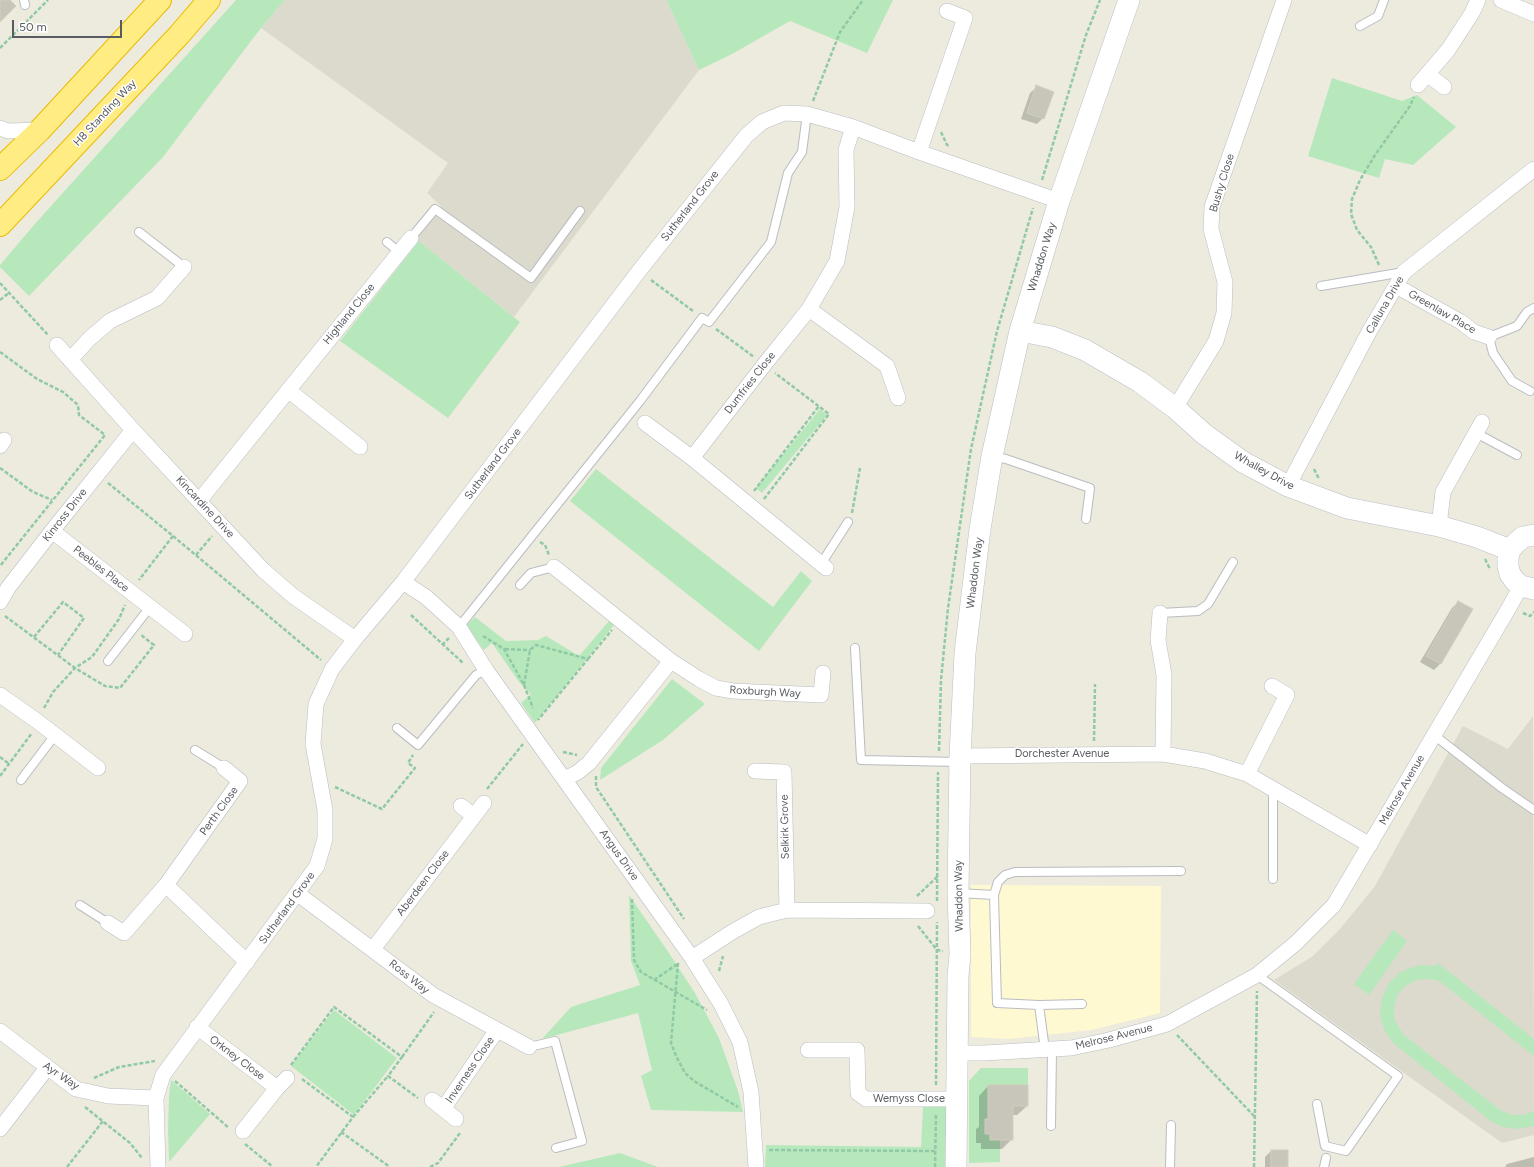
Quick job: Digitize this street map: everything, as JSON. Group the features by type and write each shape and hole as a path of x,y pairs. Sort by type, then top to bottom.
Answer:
{"highway":[{"path":"0,169 40,130 160,0"},
{"name":"H8 Standing Way","path":"0,225 209,0"}],"street":[{"name":"Whaddon Way","path":"956,1159 958,976 960,955 958,893 960,759 965,653 980,529 992,456 1020,332 1059,201 1129,0"},
{"name":"Bushy Close","path":"1175,408 1216,340 1224,313 1225,282 1211,229 1212,207 1284,0"},
{"path":"1444,87 1422,80 1448,50 1472,13 1478,0"},
{"path":"1501,0 1531,11"},
{"path":"919,152 965,18 947,12"},
{"name":"Sutherland Grove","path":"151,1164 156,1098 163,1075 197,1027 298,894 317,866 326,839 326,810 313,744 316,704 332,669 403,582 639,271 746,136 762,122 784,113 807,114 853,127 919,152 1059,201"},
{"name":"Dumfries Close","path":"692,458 809,309 837,261 847,206 846,150 853,127"},
{"path":"0,128 8,131 40,130"},
{"name":"Calluna Drive","path":"1288,486 1369,332 1404,272 1534,169"},
{"name":"Highland Close","path":"199,501 411,238"},
{"path":"70,360 89,339 110,321 157,298 184,266"},
{"name":"Greenlaw Place","path":"1396,286 1461,322 1474,332 1489,337"},
{"path":"809,309 887,366 898,398"},
{"name":"Whalley Drive","path":"1020,332 1052,337 1085,350 1140,382 1175,408 1204,434 1243,462 1288,486 1347,508 1439,526 1477,536 1510,550"},
{"name":"Kincardine Drive","path":"57,345 133,430 222,524 263,570 293,596 355,639"},
{"path":"288,390 360,447"},
{"path":"644,423 692,458 823,566"},
{"path":"1439,526 1443,492 1479,428"},
{"name":"Kinross Drive","path":"0,602 4,586 52,531 133,430"},
{"name":"Peebles Place","path":"52,531 185,634"},
{"path":"1527,588 1515,581 1509,570 1508,558 1510,550 1516,543 1524,537 1534,535"},
{"name":"Roxburgh Way","path":"554,567 671,661 716,688 733,691 821,695 823,673"},
{"name":"Angus Drive","path":"403,582 462,623 481,673 565,779 692,958 721,1004 740,1042 765,1152 756,1167"},
{"name":"Melrose Avenue","path":"957,1052 984,1053 1049,1050 1071,1048 1109,1040 1167,1024 1258,975 1296,943 1334,904 1510,606 1527,588"},
{"path":"1160,614 1158,640 1164,675 1164,754"},
{"path":"565,779 590,763 671,661"},
{"path":"1247,774 1287,695 1272,686"},
{"path":"0,695 40,723 98,768"},
{"name":"Dorchester Avenue","path":"960,759 1094,754 1164,754 1205,761 1247,774 1370,845"},
{"name":"Perth Close","path":"108,923 124,933 166,885 240,781 224,768"},
{"name":"Selkirk Grove","path":"755,771 784,772 787,910"},
{"name":"Aberdeen Close","path":"373,949 484,803"},
{"path":"460,806 474,816"},
{"path":"166,885 247,962"},
{"name":"Ross Way","path":"298,894 373,949 432,995 529,1047"},
{"path":"692,958 759,917 787,910 923,912"},
{"name":"Orkney Close","path":"197,1027 288,1078"},
{"name":"Inverness Close","path":"459,1125 431,1103 497,1030"},
{"name":"Ayr Way","path":"0,1031 76,1089 108,1096 156,1098"},
{"name":"Wemyss Close","path":"808,1050 857,1050 858,1093 866,1099 957,1099"},
{"path":"0,1129 47,1068"},
{"path":"240,1135 288,1078"}],"lane":[{"path":"1360,26 1378,16 1384,0"},
{"path":"462,623 531,535 640,401 702,318 709,322 771,242 788,173 802,152 807,114"},
{"path":"411,238 435,209 531,278 580,211"},
{"path":"139,232 184,266"},
{"path":"387,242 399,252"},
{"path":"1321,286 1404,272"},
{"path":"1530,390 1512,381 1493,353 1489,337 1517,326 1527,312 1534,308"},
{"path":"1479,428 1517,455"},
{"path":"992,456 1006,459 1090,488 1086,519"},
{"path":"823,566 848,522"},
{"path":"1160,614 1198,611 1208,604 1233,562"},
{"path":"520,585 531,573 554,567"},
{"path":"108,660 150,607"},
{"path":"855,648 861,760 938,762 960,759"},
{"path":"397,728 418,745 481,673"},
{"path":"1434,734 1502,788 1534,810"},
{"path":"21,780 55,736"},
{"name":"Perth Close","path":"195,750 224,768"},
{"path":"1273,790 1273,879"},
{"path":"1082,1004 1039,1005 997,1002 994,895 998,882 1004,875 1014,872 1180,871"},
{"path":"958,893 994,895"},
{"name":"Perth Close","path":"80,905 108,923"},
{"path":"1258,975 1398,1076 1346,1151 1325,1146 1317,1104"},
{"path":"1039,1005 1049,1050 1051,1126"},
{"path":"529,1047 555,1041 582,1142 556,1148"},
{"path":"1170,1167 1172,1125"},
{"path":"1324,1167 1326,1158"}],"path":[{"path":"0,48 48,0"},
{"path":"807,114 840,32 863,0"},
{"path":"1383,275 1371,247 1357,230 1351,214 1352,199 1360,180 1375,155 1410,106 1422,80"},
{"path":"806,99 821,102"},
{"path":"927,128 942,132 947,144 954,149"},
{"path":"1035,176 1042,179"},
{"path":"0,283 10,292 57,345"},
{"path":"0,300 10,292"},
{"path":"0,352 37,378 63,392 78,405 80,414 105,435 0,566"},
{"path":"745,502 819,406"},
{"path":"1300,462 1314,469 1322,485"},
{"path":"0,468 33,492 52,500"},
{"path":"848,522 852,514 860,468"},
{"path":"196,555 222,524"},
{"path":"531,535 545,545 554,567"},
{"path":"173,536 332,669"},
{"path":"1483,554 1492,574"},
{"path":"34,638 62,602 84,618 58,655"},
{"path":"1510,606 1530,616 1534,612"},
{"path":"0,611 75,668"},
{"path":"411,615 481,673"},
{"path":"462,623 504,650 524,684 538,721 620,619"},
{"path":"504,650 530,650 536,645 588,659"},
{"path":"524,684 530,650"},
{"path":"1094,754 1095,684"},
{"path":"0,776 8,763 40,723"},
{"path":"484,803 483,793 524,742 529,748"},
{"path":"320,780 382,809 415,768 408,763 418,745"},
{"path":"562,751 576,753 596,769 596,787 685,921"},
{"path":"0,757 8,763"},
{"path":"937,950 923,912 938,762"},
{"path":"632,896 634,960 641,972 709,1011 706,1006"},
{"path":"923,912 937,921 935,1167"},
{"path":"706,949 722,976"},
{"path":"937,950 949,953"},
{"path":"719,971 721,960 726,952"},
{"path":"654,980 682,960 692,958"},
{"path":"678,963 670,1043 685,1073 694,1081 742,1109 741,1103"},
{"path":"1254,1167 1258,975"},
{"path":"316,1167 341,1132 388,1076 442,1001"},
{"path":"353,1117 288,1078 334,1007 402,1057"},
{"path":"1167,1024 1255,1117"},
{"path":"151,1164 130,1143 73,1097 76,1089 88,1080 119,1067 174,1058"},
{"path":"388,1076 431,1103"},
{"path":"173,1087 174,1080 240,1135 273,1167"},
{"path":"67,1167 103,1121"},
{"path":"430,1167 438,1163 459,1125"},
{"path":"341,1132 390,1167"},
{"path":"769,1142 765,1152 935,1151 956,1159"}],"shaded area":[{"path":"285,0 666,0 699,70 514,317 415,238 441,206 427,193 448,163 261,28"},
{"path":"1533,716 1534,1135 1502,1143 1274,980 1313,956 1340,929 1375,886 1463,726 1508,749"},
{"path":"971,885 1161,886 1160,1013 1091,1030 1009,1039 971,1037"}],"green space":[{"path":"236,0 285,0 261,28 163,157 29,296 0,267 0,265 34,225"},
{"path":"666,0 893,0 867,53 790,21 732,54 699,70"},
{"path":"1332,78 1402,101 1417,95 1456,127 1413,165 1385,159 1379,178 1308,156"},
{"path":"419,241 520,322 448,418 340,341"},
{"path":"820,409 827,415 762,493 756,488"},
{"path":"596,469 773,607 801,571 812,581 759,651 570,501"},
{"path":"475,617 506,641 538,640 546,636 579,656 609,621 614,625 535,723 521,703 531,694 519,682 492,643 484,650 466,626"},
{"path":"672,679 705,704 663,740 600,780 601,768"},
{"path":"629,895 695,993 719,1038 738,1091 743,1112 651,1110 641,1076 652,1070 638,1013 542,1039 571,1007 640,985 631,961"},
{"path":"1393,930 1407,941 1369,995 1354,984"},
{"path":"1438,963 1534,1039 1534,1056 1442,983 1436,980 1416,980 1405,986 1397,995 1394,1008 1395,1021 1404,1035 1500,1110 1512,1115 1523,1115 1534,1111 1534,1126 1516,1129 1503,1127 1492,1122 1393,1043 1384,1029 1380,1015 1382,998 1389,983 1399,973 1410,968 1420,965 1436,966"},
{"path":"334,1010 397,1058 354,1115 291,1066"},
{"path":"981,1068 1028,1068 1028,1085 992,1119 986,1119 985,1134 990,1134 1000,1140 1000,1162 969,1163 969,1081"},
{"path":"171,1080 210,1114 169,1162 168,1130"},
{"path":"923,1107 950,1107 949,1167 765,1167 766,1145 921,1147"},
{"path":"620,1153 658,1167 559,1167"}],"building":[{"path":"0,0 10,0 16,6 0,22"},
{"path":"1036,85 1054,92 1044,119 1027,113"},
{"path":"1458,601 1473,609 1441,664 1426,656"},
{"path":"988,1085 1028,1085 1028,1106 1013,1106 1013,1140 990,1140 990,1134 985,1134 985,1119 988,1119"},
{"path":"1271,1150 1288,1150 1288,1167 1271,1167"}]}
